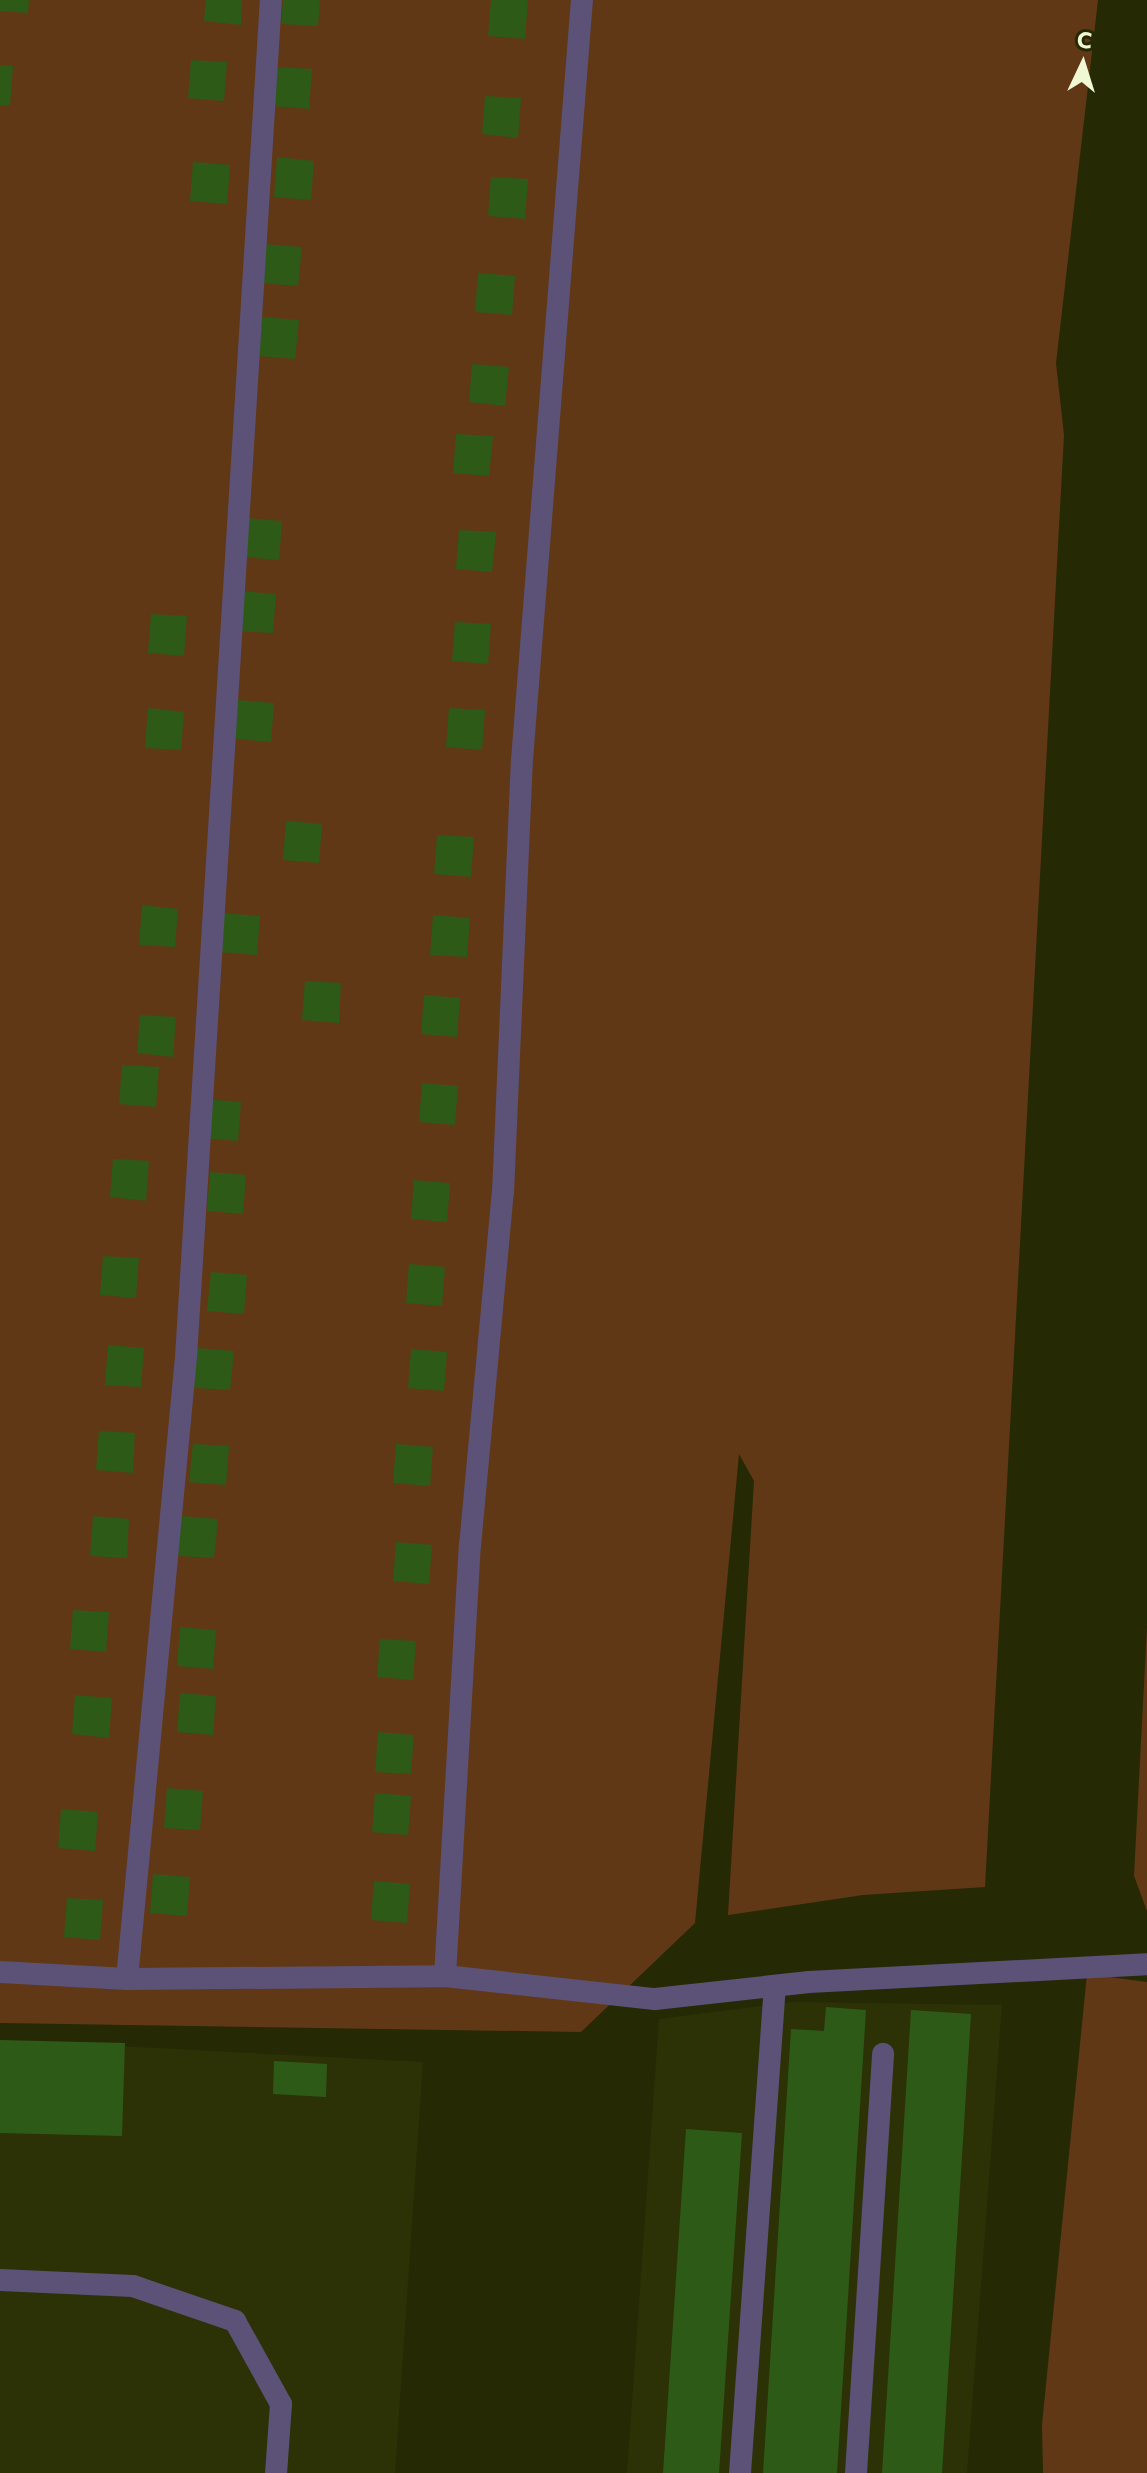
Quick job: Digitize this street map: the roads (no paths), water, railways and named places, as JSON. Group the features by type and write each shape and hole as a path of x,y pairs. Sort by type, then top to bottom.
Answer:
{"lane":[{"path":"127,1979 186,1357 271,0"},
{"path":"445,1976 470,1546 503,1193 522,760 582,0"},
{"path":"0,1972 127,1979 445,1976 655,1999 775,1986 1147,1964"},
{"path":"740,2473 775,1986"},
{"path":"856,2473 883,2054"},
{"path":"0,2280 133,2286 235,2321 281,2404 276,2473"}]}
